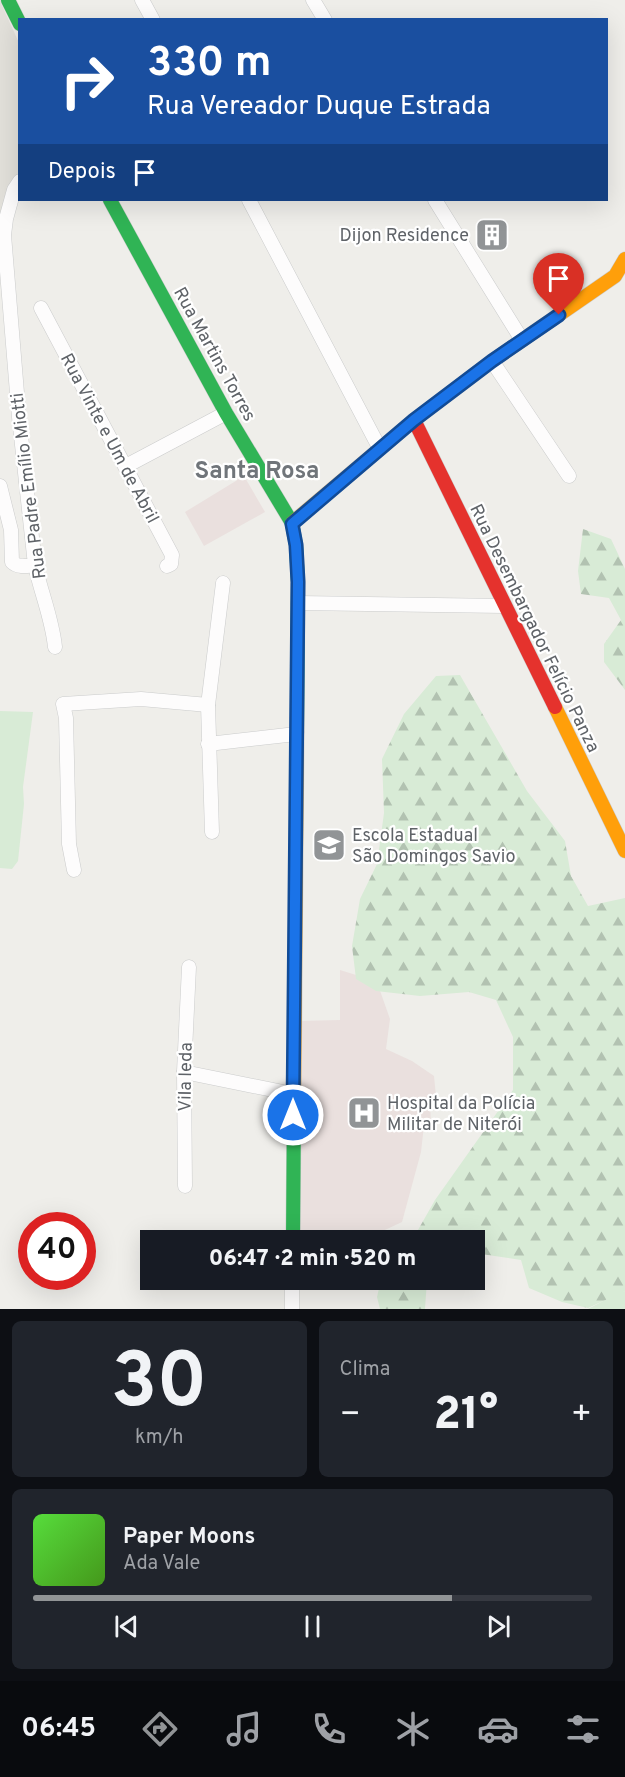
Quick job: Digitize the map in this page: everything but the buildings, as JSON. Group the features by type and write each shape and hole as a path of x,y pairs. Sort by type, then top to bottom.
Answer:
{"street":[{"path":"8,0 18,20"},
{"path":"142,0 152,18"},
{"path":"314,0 324,18"},
{"name":"Rua Padre Emílio Miotti","path":"18,184 14,190 6,219 4,235 19,417 35,565 39,585 51,618 55,647"},
{"name":"Rua Martins Torres","path":"111,201 226,413 292,524"},
{"path":"250,201 380,449"},
{"path":"436,201 522,340"},
{"path":"292,1230 298,561 292,524 414,420 492,361 620,278 625,259"},
{"name":"Rua Vinte e Um de Abril","path":"41,308 172,555 171,564 167,566"},
{"path":"492,361 569,476"},
{"path":"126,466 226,413"},
{"name":"Rua Desembargador Felício Panza","path":"414,420 625,851"},
{"path":"0,486 11,530 12,562 15,566 35,565"},
{"path":"212,832 208,705 223,583"},
{"path":"298,603 504,606"},
{"path":"74,870 69,844 63,704 141,699 208,705"},
{"path":"208,744 296,734"},
{"name":"Vila Ieda","path":"185,1186 184,1072 189,967"},
{"path":"184,1072 293,1094"},
{"path":"292,1290 292,1309"}],"shaded area":[{"path":"0,1 18,41 18,174 0,222"},
{"path":"244,476 265,512 204,546 185,512"},
{"name":"Hospital da Polícia Militar de Niterói","path":"340,970 369,979 378,985 390,1019 386,1049 412,1061 434,1076 436,1096 430,1103 431,1123 424,1125 421,1152 402,1222 385,1230 297,1230 298,1021 340,1020"}],"green space":[{"path":"583,529 611,539 625,569 625,690 604,662 604,644 621,620 609,598 581,594 578,571"},
{"path":"460,675 527,791 565,841 571,876 588,906 625,898 625,1291 588,1308 562,1302 529,1288 521,1260 485,1255 485,1230 418,1230 435,1200 513,1090 513,1037 496,1000 469,992 420,996 376,991 356,979 352,946 360,899 377,864 384,813 382,759 404,714 436,676"},
{"path":"0,711 33,712 23,787 24,804 18,861 12,869 0,868"},
{"path":"379,1290 426,1290 425,1309 380,1309 377,1297"},
{"path":"625,1291 625,1309 588,1309 620,1292"}],"traffic: fast":[{"path":"8,0 18,20"},
{"path":"111,201 226,413 292,523 298,582 297,732"},
{"path":"293,1230 294,1103"}],"traffic: slow":[{"path":"292,523 414,420 492,361 615,276 625,259"},
{"path":"555,707 625,851"},
{"path":"294,1103 297,732"}],"traffic: jam":[{"path":"414,420 555,707"}],"place":[{"name":"Dijon Residence","path":"492,235"},
{"name":"Escola Estadual São Domingos Savio","path":"329,845"},
{"name":"Hospital da Polícia Militar de Niterói","path":"364,1113"}],"district":[{"name":"Santa Rosa","path":"257,470"}],"route":[{"path":"293,1115 298,561 292,524 414,420 492,361 559,315"}]}
